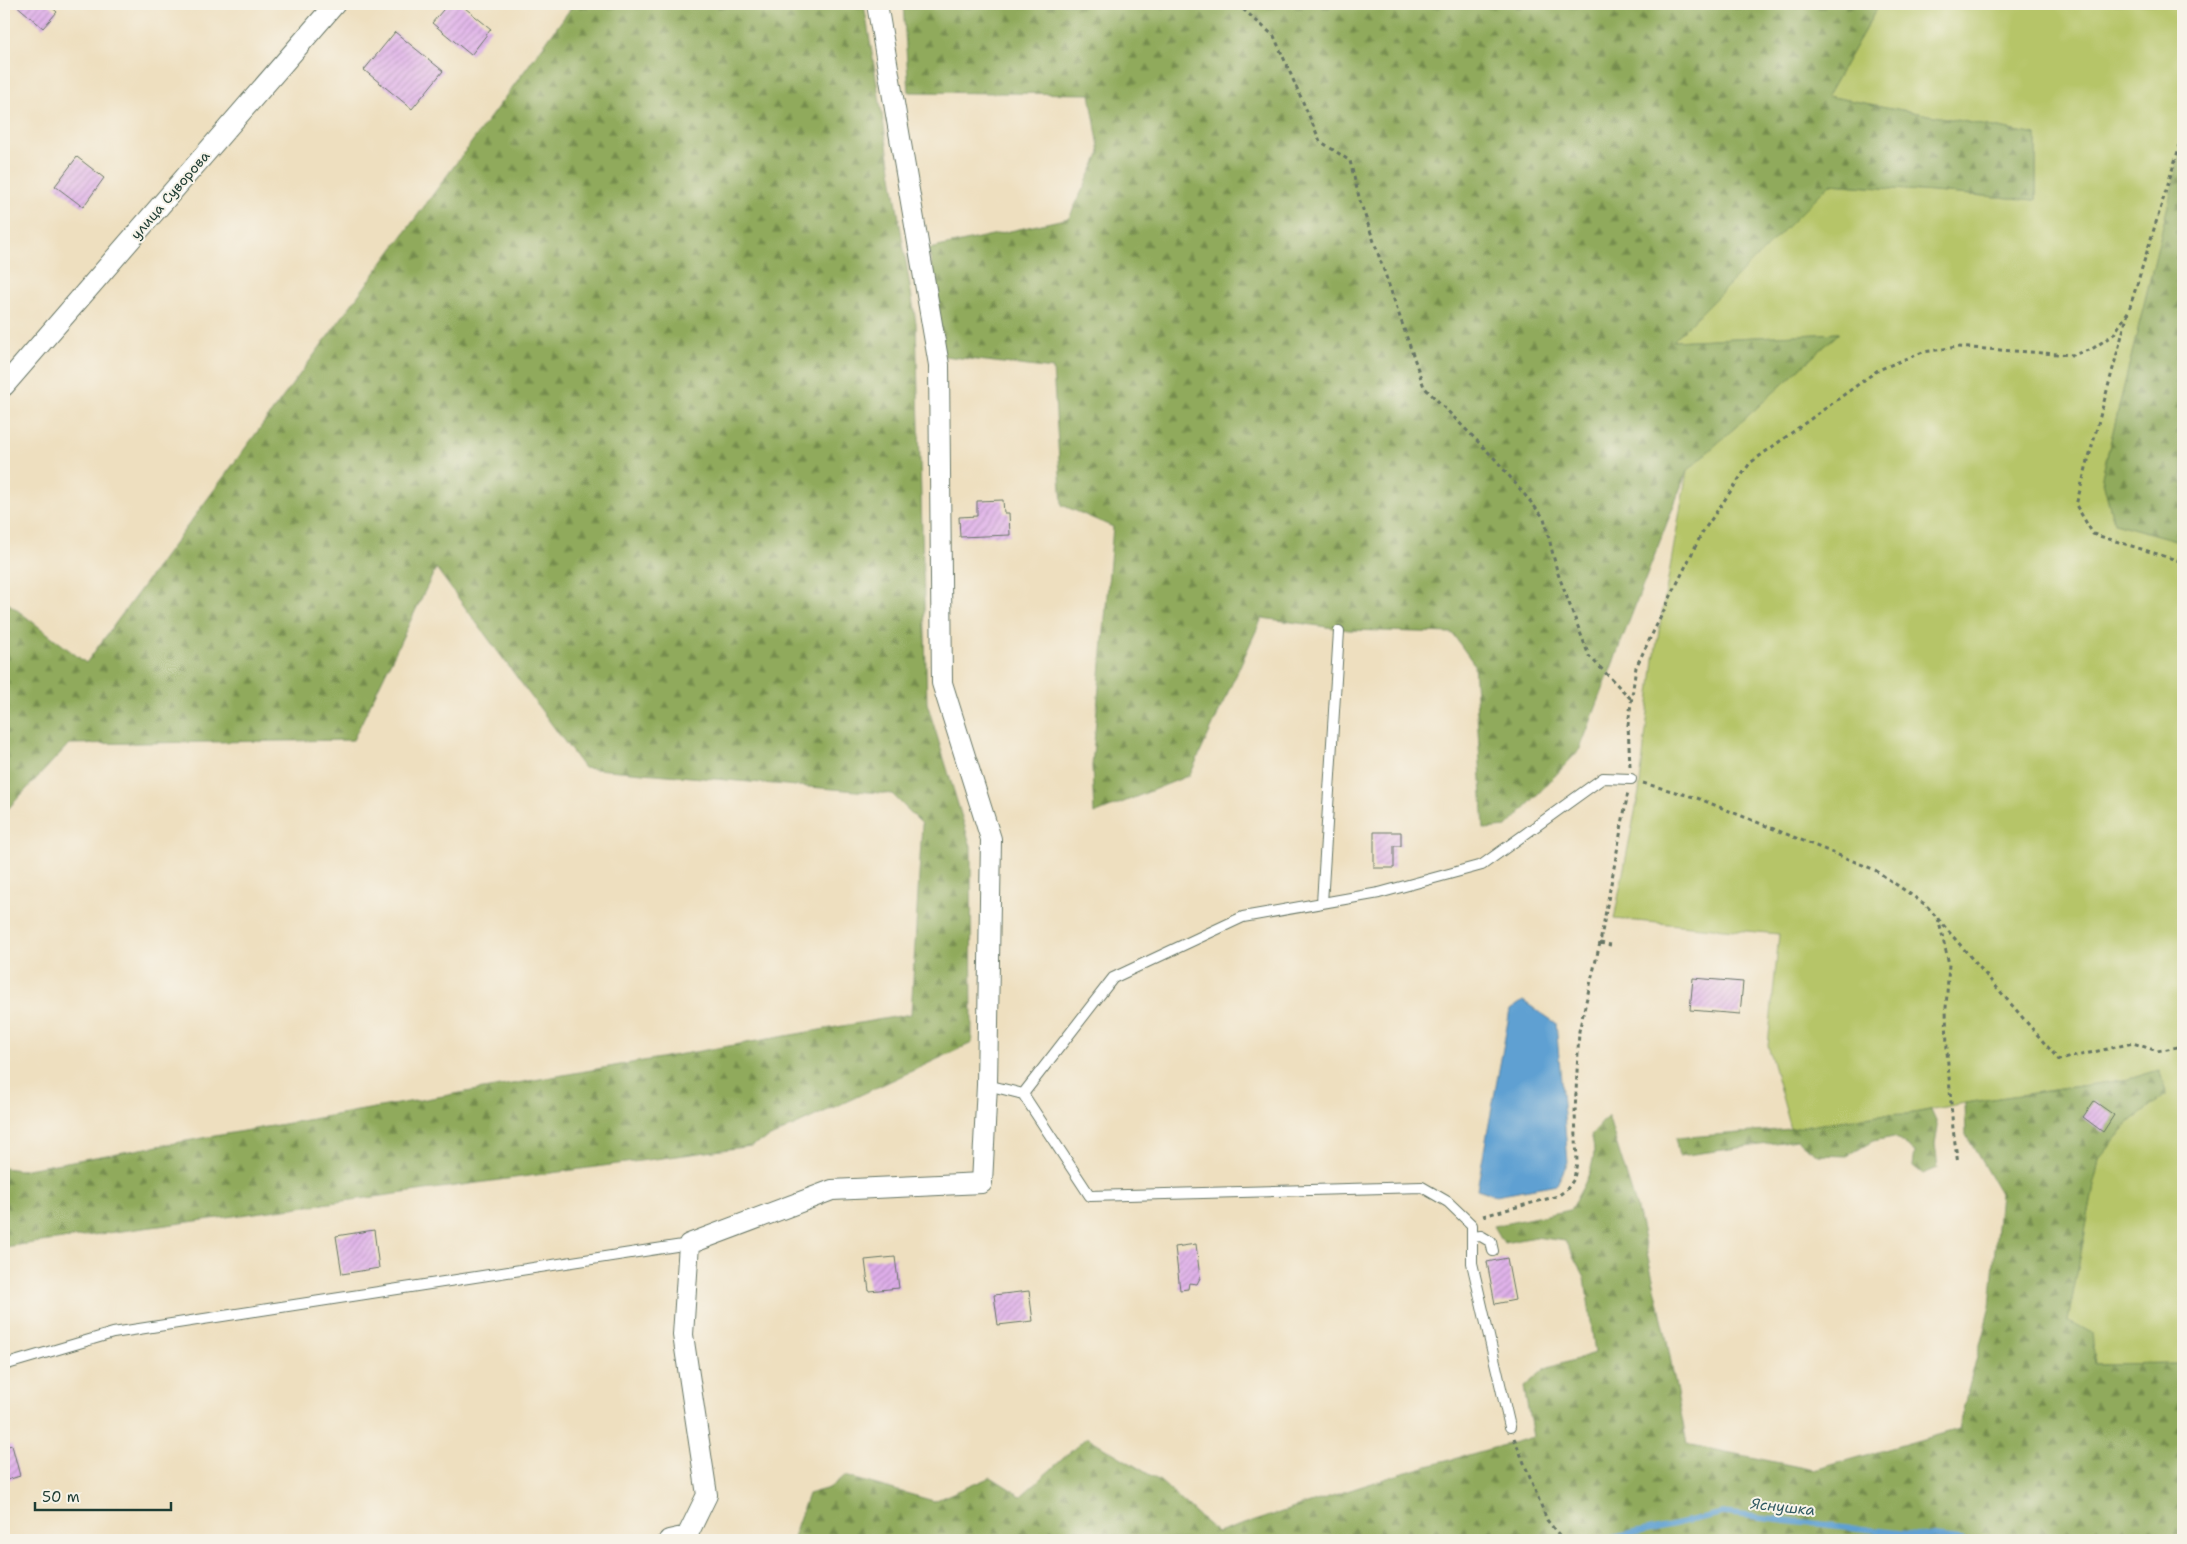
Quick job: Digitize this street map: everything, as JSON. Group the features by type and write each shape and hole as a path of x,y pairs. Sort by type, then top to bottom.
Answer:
{"street":[{"name":"улица Суворова","path":"4,386 335,4"},
{"path":"669,1540 687,1536 707,1495 683,1335 689,1244 832,1190 982,1183 991,839 942,683 939,365 877,4"}],"lane":[{"path":"1322,903 1339,631"},
{"path":"1023,1094 1113,978 1243,917 1379,893 1482,865 1603,778 1631,779"},
{"path":"986,1085 1023,1094 1090,1196 1422,1187 1448,1202 1472,1225 1472,1263 1510,1427"},
{"path":"1472,1237 1481,1236 1491,1242 1493,1251"},
{"path":"4,1365 114,1333 689,1244"}],"path":[{"path":"1237,4 1274,36 1320,141 1350,161 1360,201 1424,387 1496,460 1544,518 1557,571 1589,656 1632,699"},
{"path":"2183,135 2129,310 2076,505 2093,534 2183,562"},
{"path":"1472,1225 1480,1217 1558,1196 1567,1189 1574,1179 1577,1162 1576,1113 1579,1031 1600,943 1631,779 1628,724 1636,667 1702,533 1750,463 1878,370 1923,352 1958,347 2072,355 2092,348 2114,334 2129,310"},
{"path":"1631,779 1697,798 1875,870 1926,904 2058,1060 2133,1043 2157,1050 2183,1046"},
{"path":"1937,917 1949,964 1946,1008 1947,1051 1953,1129 1958,1164"},
{"path":"1600,943 1611,945"},
{"path":"1510,1427 1546,1520 1562,1540"}],"green space":[{"path":"574,4 864,4 916,323 927,703 971,847 972,1043 751,1146 4,1247 4,1168 21,1170 911,1014 922,824 892,794 584,768 436,568 353,740 69,744 4,813 4,600 86,663"},
{"path":"903,4 1876,4 1876,10 1827,96 2036,135 2036,200 1830,184 1673,341 1839,333 1687,471 1580,749 1507,827 1484,829 1474,664 1452,633 1349,630 1262,618 1190,775 1094,814 1092,766 1113,527 1062,505 1053,369 944,356 929,249 1069,218 1100,153 1090,94 909,92"},
{"path":"1876,4 2183,4 2183,144 2102,477 2114,523 2183,542 2183,1363 2095,1364 2068,1320 2099,1159 2131,1121 2167,1094 2159,1070 2129,1079 1965,1103 1908,1114 1878,1115 1791,1129 1768,1046 1779,934 1614,919 1639,792 1654,659 1687,471 1839,333 1673,341 1830,184 2036,200 2036,135 1827,96 1876,10"},
{"path":"2183,144 2183,542 2114,523 2102,477"},
{"path":"2159,1070 2167,1094 2131,1121 2099,1159 2068,1320 2092,1333 2095,1364 2183,1363 2183,1540 792,1540 808,1494 829,1488 845,1476 934,1501 991,1477 1021,1496 1087,1437 1160,1481 1217,1533 1403,1473 1533,1437 1524,1387 1545,1369 1595,1353 1585,1278 1565,1241 1535,1237 1504,1243 1494,1226 1570,1210 1585,1183 1592,1164 1594,1155 1591,1135 1608,1116 1637,1209 1665,1331 1687,1444 1814,1470 1958,1429 1990,1306 2000,1193 1966,1135 1965,1103 2129,1079"},
{"path":"1931,1110 1938,1126 1935,1144 1938,1168 1923,1174 1913,1166 1915,1152 1894,1137 1873,1141 1847,1156 1818,1155 1797,1140 1679,1156 1675,1138 1791,1129 1878,1115 1908,1114"}],"water":[{"path":"1523,1001 1556,1023 1568,1162 1557,1184 1496,1195 1477,1189 1510,1010"}],"building":[{"path":"15,4 48,4 57,12 43,28"},
{"path":"448,4 460,4 491,29 471,55 432,23"},
{"path":"395,32 443,71 412,109 364,70"},
{"path":"77,157 104,178 83,207 55,186"},
{"path":"1003,500 1004,513 1009,513 1010,535 960,537 959,517 977,516 977,501"},
{"path":"1374,832 1401,832 1401,846 1394,846 1394,868 1374,868"},
{"path":"1693,978 1743,982 1740,1014 1690,1010"},
{"path":"2094,1101 2114,1115 2103,1132 2083,1117"},
{"path":"374,1230 379,1268 342,1274 336,1236"},
{"path":"1196,1244 1200,1278 1197,1284 1189,1283 1188,1289 1180,1290 1175,1247"},
{"path":"895,1257 899,1288 869,1291 865,1260"},
{"path":"1507,1258 1515,1300 1495,1304 1487,1262"},
{"path":"1029,1291 1033,1321 998,1325 994,1295"},
{"path":"12,1445 20,1476 4,1481 4,1447"}],"waterway":[{"name":"Яснушка","path":"1603,1540 1723,1513 1962,1540"}]}
